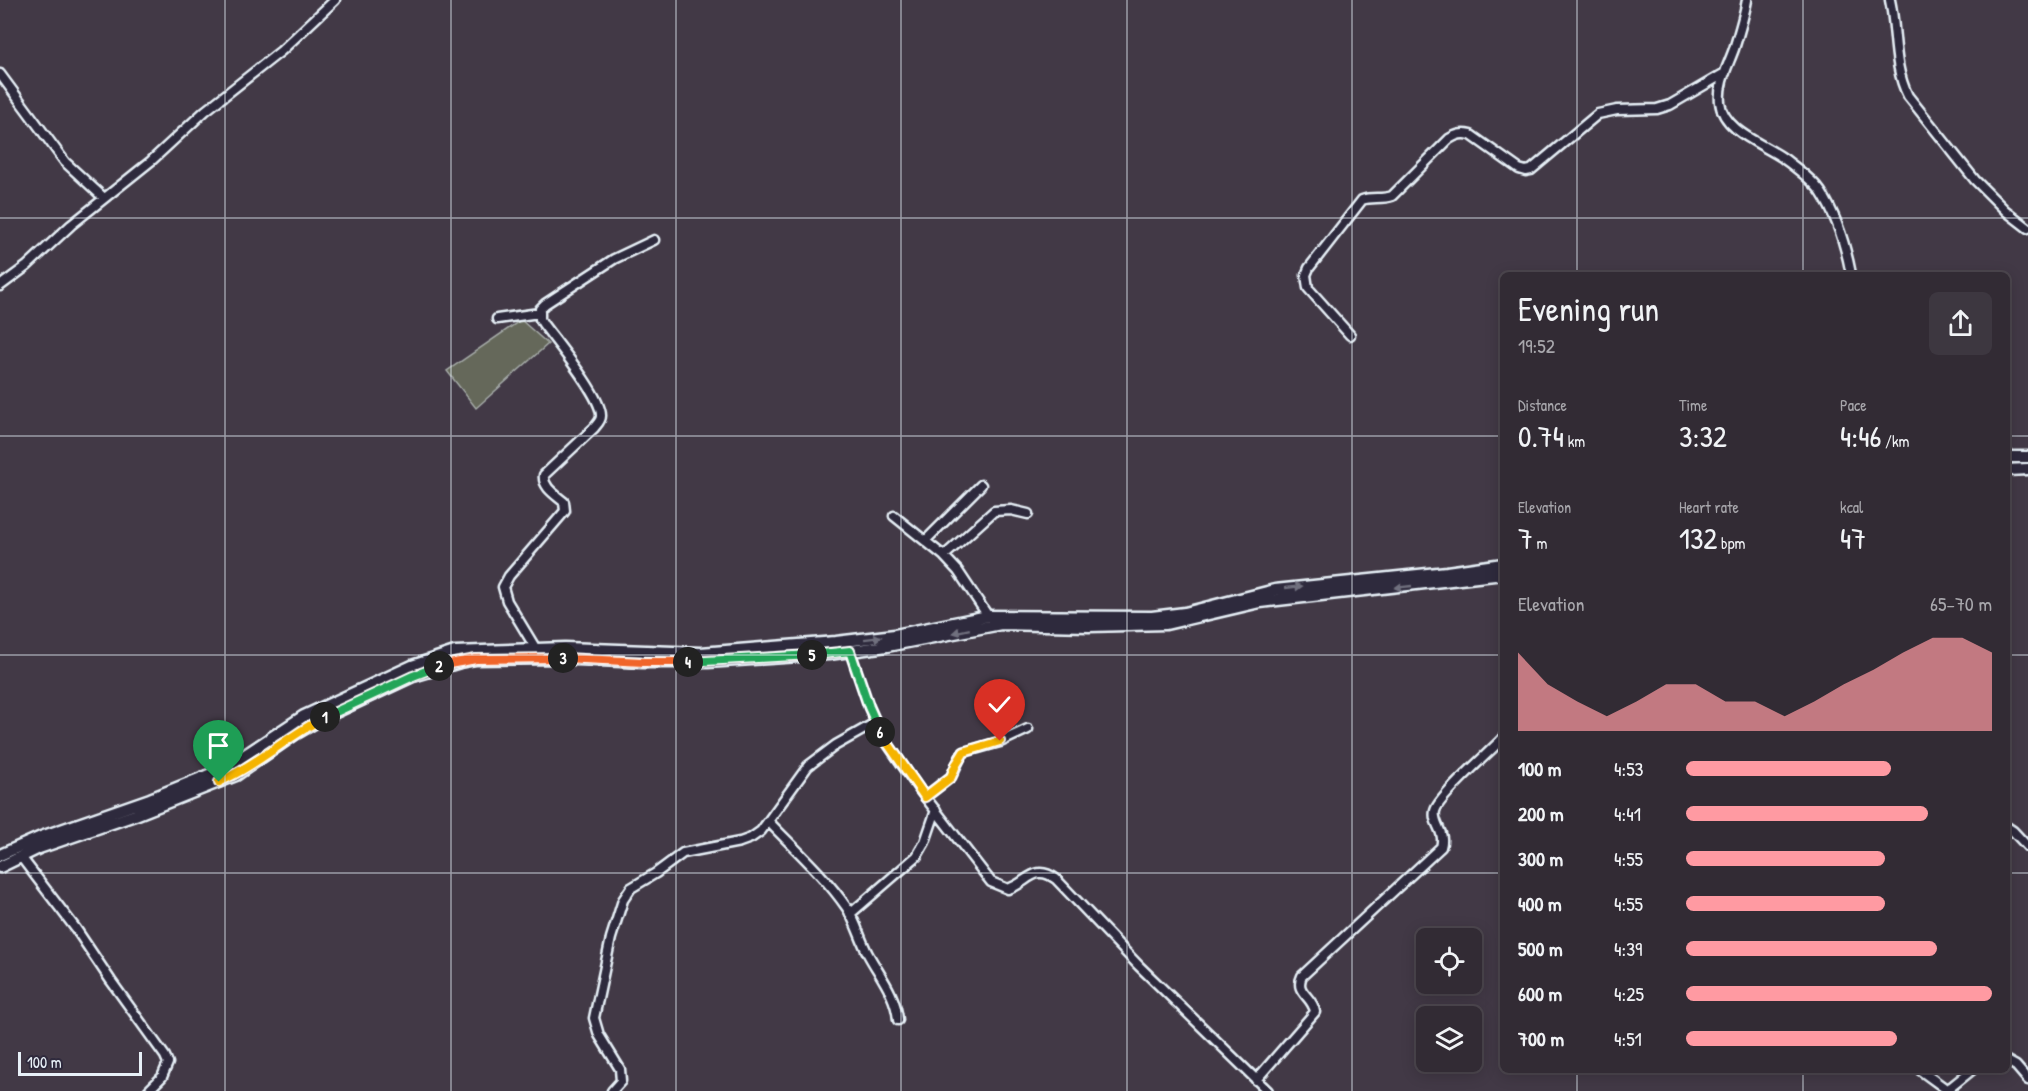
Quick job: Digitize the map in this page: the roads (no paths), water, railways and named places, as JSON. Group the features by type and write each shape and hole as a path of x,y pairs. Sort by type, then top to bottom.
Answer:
{"street":[{"path":"0,286 27,266 71,225 151,161 205,111 281,51 335,0"},
{"path":"1747,0 1741,28 1720,91 1720,105 1725,117 1744,134 1783,158 1821,192 1838,229 1851,272"},
{"path":"1890,0 1898,60 1908,96 1975,180 2006,212 2028,228"},
{"path":"1350,335 1308,288 1306,275 1309,268 1362,200 1370,197 1384,199 1392,196 1456,134 1471,135 1519,169 1531,170 1598,114 1617,110 1657,109 1670,105 1725,73"},
{"path":"0,74 65,162 104,198"},
{"path":"497,319 539,313 545,304 594,271 630,250 654,240"},
{"path":"536,648 507,601 503,588 509,576 565,511 564,502 543,481 544,475 594,428 600,421 601,414 595,397 543,324 539,313"},
{"path":"2010,457 2028,457"},
{"path":"2010,470 2028,469"},
{"path":"926,540 981,485"},
{"path":"944,556 994,511 1011,510 1028,514"},
{"path":"894,516 944,556 958,571 988,616"},
{"path":"0,855 41,837 139,804 224,769 291,724 349,694 412,666 455,652 536,648 722,651 895,635 988,616 1160,617 1185,613 1275,590 1500,564"},
{"path":"0,867 39,848 135,815 236,775 295,734 323,718 439,666 476,659 554,658 708,662 850,651 1001,624 1089,626 1166,624 1260,602 1500,574"},
{"path":"850,651 875,723 891,750 991,882 1008,890 1037,873 1049,874 1056,879 1139,966 1268,1091"},
{"path":"612,1091 621,1081 620,1069 599,1035 594,1018 611,938 623,900 631,888 683,853 750,838 769,822 808,766 836,745 875,723"},
{"path":"925,797 951,777 957,761 964,752 1000,741 1028,729"},
{"path":"1256,1080 1315,1012 1314,1004 1300,990 1299,983 1302,976 1441,847 1442,832 1434,816 1436,808 1449,791 1500,741"},
{"path":"850,914 917,856 925,842 936,810"},
{"path":"769,822 816,872 850,914 867,953 894,1000 898,1020"},
{"path":"2010,829 2028,847"},
{"path":"21,857 76,929 165,1056 168,1063 162,1077 148,1091"},
{"path":"2010,1063 2028,1080"},
{"path":"1924,1073 1946,1089 1952,1087 1968,1073"}]}
